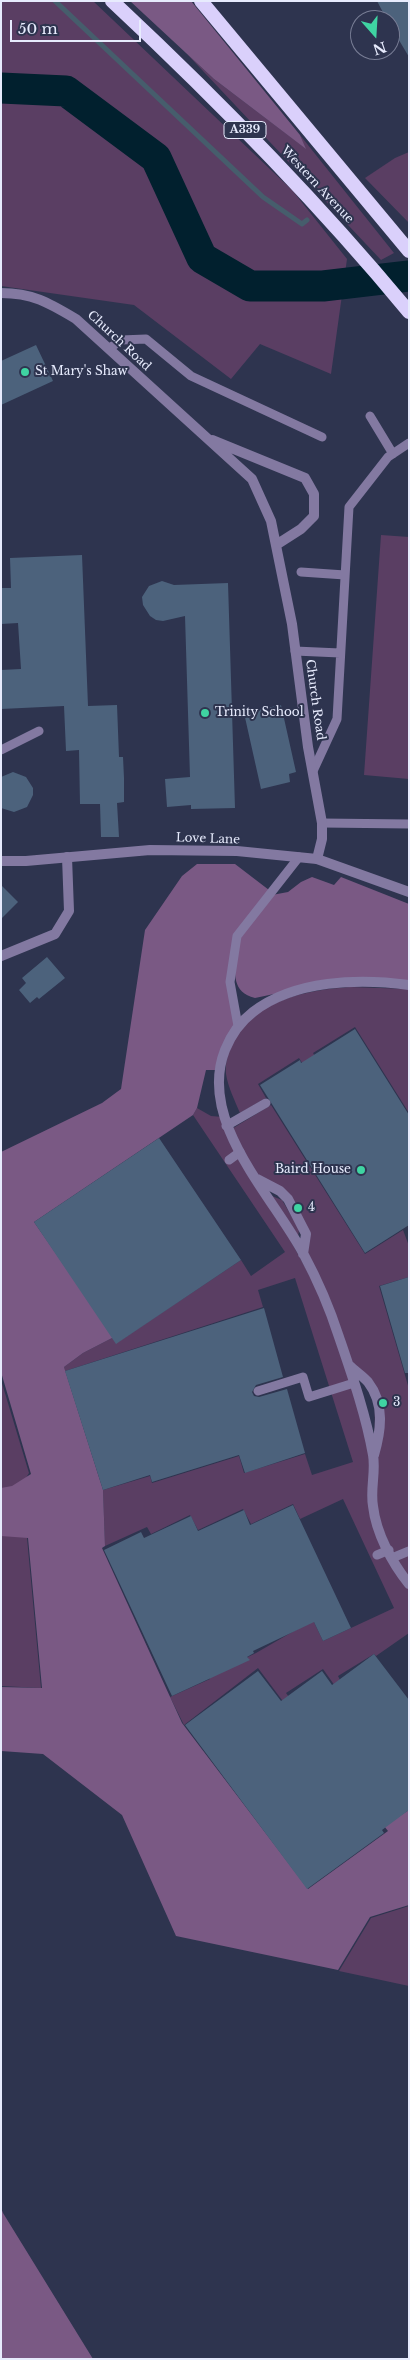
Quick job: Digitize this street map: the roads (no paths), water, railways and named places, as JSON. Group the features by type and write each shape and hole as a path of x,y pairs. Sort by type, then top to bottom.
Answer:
{"highway":[{"name":"Western Avenue","path":"112,1 216,101 332,222 409,312"},
{"path":"201,1 407,249"}],"street":[{"name":"Church Road","path":"1,293 22,293 51,304 76,319 252,479 271,521 295,651 312,771 322,823 322,839 317,859"},
{"name":"Church Road","path":"204,437 305,478 314,494 314,516 301,528 276,545"},
{"name":"Love Lane","path":"1,861 150,850 237,851 317,859 409,892"},
{"path":"1,956 55,934 69,911 67,857"},
{"path":"374,1456 349,1366 329,1311 303,1254 226,1126 221,1104 219,1072 229,1040 238,1026 260,1006 272,999 304,989 351,982 409,985"},
{"path":"256,1178 280,1190 288,1199 306,1234 303,1254"},
{"path":"349,1366 368,1382 382,1420 374,1456 373,1506 390,1554 409,1584"}],"lane":[{"path":"110,348 121,340 146,339 191,376 322,437"},
{"path":"370,416 393,454"},
{"path":"312,771 337,720 349,507 393,454 409,443"},
{"path":"301,572 345,576"},
{"path":"295,651 340,652"},
{"path":"1,750 40,731"},
{"path":"322,823 409,824"},
{"path":"238,1026 230,982 237,936 299,857"},
{"path":"226,1126 266,1103"},
{"path":"229,1160 240,1152"},
{"path":"258,1391 302,1377 309,1397 354,1383"},
{"path":"377,1555 409,1550"}],"waterway":[{"path":"55,1 263,197 302,224 307,220"},
{"path":"1,88 66,91 156,158 202,258 250,286 323,286 409,276"}],"place":[{"name":"St Mary's Shaw","path":"25,372"},
{"name":"Trinity School","path":"205,713"},
{"name":"Baird House","path":"361,1170"},
{"name":"4","path":"298,1208"},
{"name":"3","path":"383,1403"}]}
